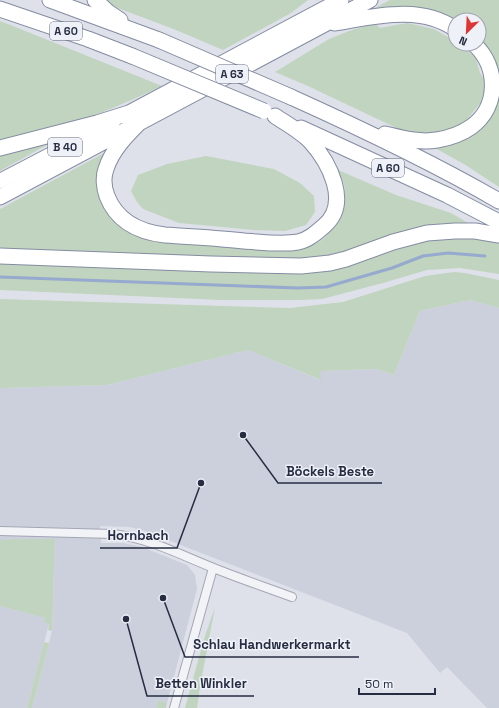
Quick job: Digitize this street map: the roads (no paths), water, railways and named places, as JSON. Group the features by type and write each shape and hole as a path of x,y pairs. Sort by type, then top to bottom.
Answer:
{"highway":[{"name":"A 60","path":"50,0 159,40 359,127 499,201"},
{"path":"95,0 108,12 135,31"},
{"path":"294,25 322,0"},
{"name":"A 63","path":"0,197 294,25 341,0"},
{"name":"A 63","path":"134,118 323,25 370,0"},
{"name":"A 60","path":"0,9 132,56 270,114 447,195 499,222"},
{"path":"323,25 371,17 408,14 439,21 447,25"},
{"path":"359,127 404,138 427,141 450,137 472,127 485,112 490,100 493,79 486,59 480,52"},
{"path":"134,118 110,159 105,171 104,181 105,193 110,204 118,216 127,224 150,233 165,235 277,243 298,242 313,235 328,223 335,211 337,203 336,188 322,157 309,140 298,131 270,114"},
{"path":"0,148 48,136 134,118"},
{"name":"B 40","path":"0,181 134,118"},
{"path":"0,256 301,266 330,263 346,259 393,242 427,233 475,231 499,235"}],"street":[{"path":"0,531 113,534 130,536 150,542 212,568 292,598"},
{"path":"174,708 212,568"}],"waterway":[{"path":"0,277 298,288 326,287 392,268 423,256 448,253 485,256"}],"place":[{"name":"Böckels Beste","path":"243,435"},
{"name":"Hornbach","path":"201,483"},
{"name":"Schlau Handwerkermarkt","path":"163,598"},
{"name":"Betten Winkler","path":"126,619"}]}
